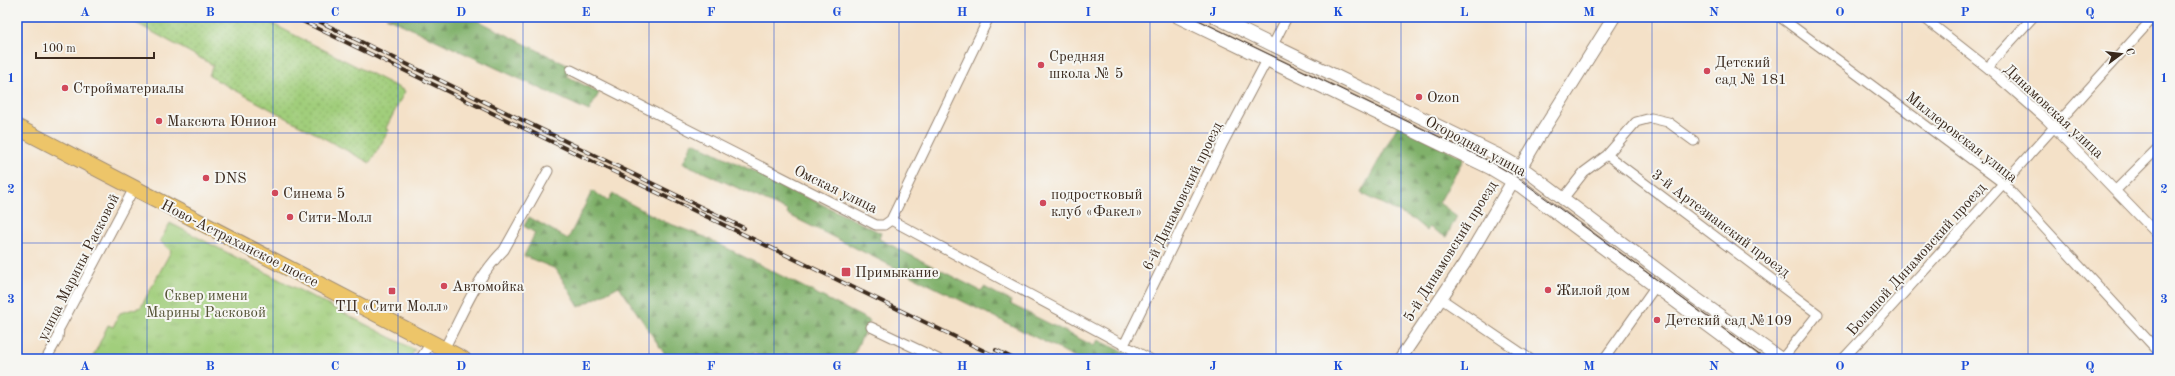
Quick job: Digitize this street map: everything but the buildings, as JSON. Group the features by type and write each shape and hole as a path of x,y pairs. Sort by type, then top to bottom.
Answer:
{"main road":[{"name":"Ново-Астраханское шоссе","path":"17,127 463,359"}],"street":[{"path":"891,220 989,17"},
{"name":"Огородная улица","path":"1178,17 1466,156 1513,182 1753,359"},
{"name":"Огородная улица","path":"1215,17 1498,155 1520,168 1781,359"},
{"path":"1273,45 1287,17"},
{"name":"5-й Динамовский проезд","path":"1400,359 1464,264 1520,168 1614,17"},
{"name":"Миллеровская улица","path":"1780,17 2003,184 2158,351"},
{"name":"Динамовская улица","path":"1924,17 1935,21 2053,127 2116,190 2158,235"},
{"path":"1989,69 1992,62 2032,17"},
{"name":"Большой Динамовский проезд","path":"1843,359 1968,224 2053,127 2154,17"},
{"name":"6-й Динамовский проезд","path":"1124,345 1222,145 1266,60"},
{"name":"Омская улица","path":"571,70 876,225 884,225 891,220 1150,359"},
{"path":"1562,200 1584,172 1607,155 1636,122 1651,118 1668,122 1694,141"},
{"path":"2116,190 2158,148"},
{"name":"3-й Артезианский проезд","path":"1607,155 1818,314 1781,359"},
{"path":"420,359 438,346 497,256 504,250 548,171"},
{"name":"улица Марины Расковой","path":"46,359 58,338 59,329 134,188"},
{"path":"1604,359 1655,287"},
{"path":"1440,298 1530,359"},
{"path":"871,327 938,359"}],"green space":[{"path":"125,17 259,17 405,91 386,128 389,130 370,163 209,76 213,65"},
{"path":"386,17 471,17 571,67 567,76 599,93 589,111"},
{"path":"1398,125 1464,158 1439,203 1457,216 1446,237 1429,227 1427,231 1414,220 1361,193"},
{"path":"693,142 881,233 879,239 981,291 984,287 1011,301 1010,304 1094,346 1098,340 1139,359 1079,359 787,214 788,211 683,163"},
{"path":"592,191 608,201 612,194 665,222 705,237 870,321 851,359 766,359 753,353 750,359 668,359 619,286 579,307 556,269 524,256 535,233 524,226 529,217 568,239"},
{"name":"Сквер имени Марины Расковой","path":"170,223 415,350 409,359 92,359 108,325 113,327 120,313 141,307 171,251 160,241"}],"tram line":[{"path":"1192,17 1493,163 1515,176 1765,359"}],"railway":[{"path":"294,17 1001,359"},
{"path":"310,17 744,228"},
{"path":"996,350 1014,359"}],"place":[{"name":"Средняя школа № 5","path":"1041,65"},
{"name":"Детский сад № 181","path":"1707,71"},
{"name":"Стройматериалы","path":"65,88"},
{"name":"Ozon","path":"1419,97"},
{"name":"Максюта Юнион","path":"159,121"},
{"name":"DNS","path":"206,178"},
{"name":"Синема 5","path":"275,193"},
{"name":"подростковый клуб «Факел»","path":"1043,203"},
{"name":"Сити-Молл","path":"290,217"},
{"name":"Примыкание","path":"846,272"},
{"name":"Автомойка","path":"444,286"},
{"name":"Жилой дом","path":"1548,290"},
{"name":"ТЦ «Сити Молл»","path":"392,291"},
{"name":"Детский сад №109","path":"1657,320"}]}
